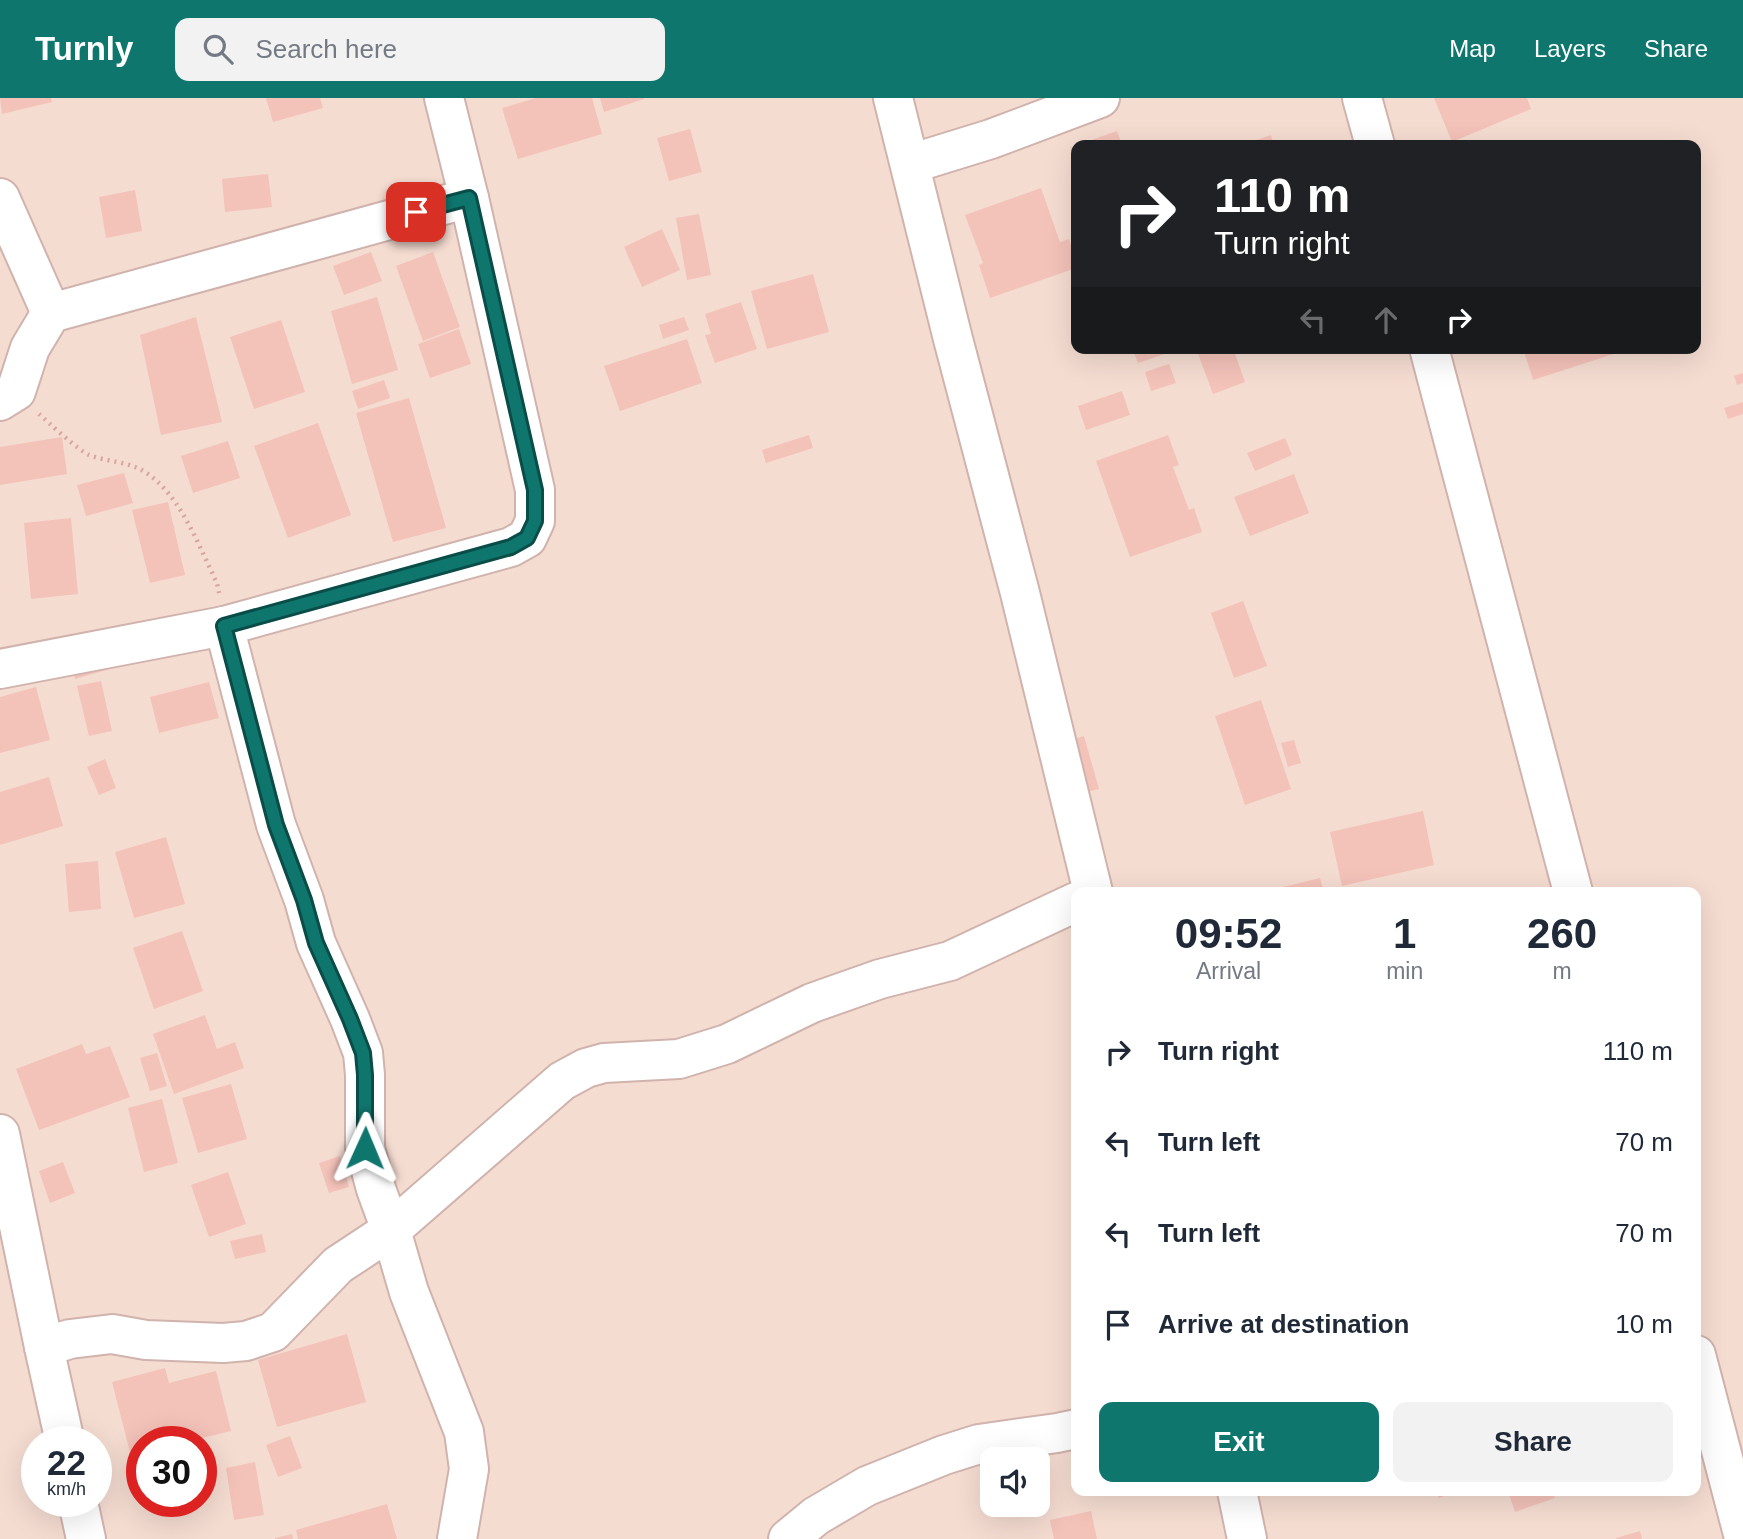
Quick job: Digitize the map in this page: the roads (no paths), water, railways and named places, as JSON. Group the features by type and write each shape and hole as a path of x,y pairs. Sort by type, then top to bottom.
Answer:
{"street":[{"path":"0,669 224,626 511,547 527,538 535,521 535,490 444,98"},
{"path":"893,98 1092,887"},
{"path":"910,164 991,139 1100,98"},
{"path":"1362,98 1374,140"},
{"path":"0,198 51,313"},
{"path":"8,396 30,348 51,313 469,198"},
{"path":"1431,354 1572,887"},
{"path":"224,626 276,825 304,900 316,943 363,1053 365,1148 376,1189 409,1292 464,1432 469,1469 457,1539"},
{"path":"44,1347 70,1339 112,1334 146,1340 223,1343 246,1341 273,1332 338,1265 391,1230 562,1081 586,1068 604,1063 679,1059 727,1044 812,1003 880,979 950,961 1071,904"},
{"path":"0,1134 14,1266 44,1347 61,1426"},
{"path":"1701,1374 1743,1534"},
{"path":"788,1539 816,1516 867,1486 944,1455 979,1444 1071,1430"},
{"path":"1238,1496 1242,1535"},
{"path":"81,1517 86,1539"}]}
